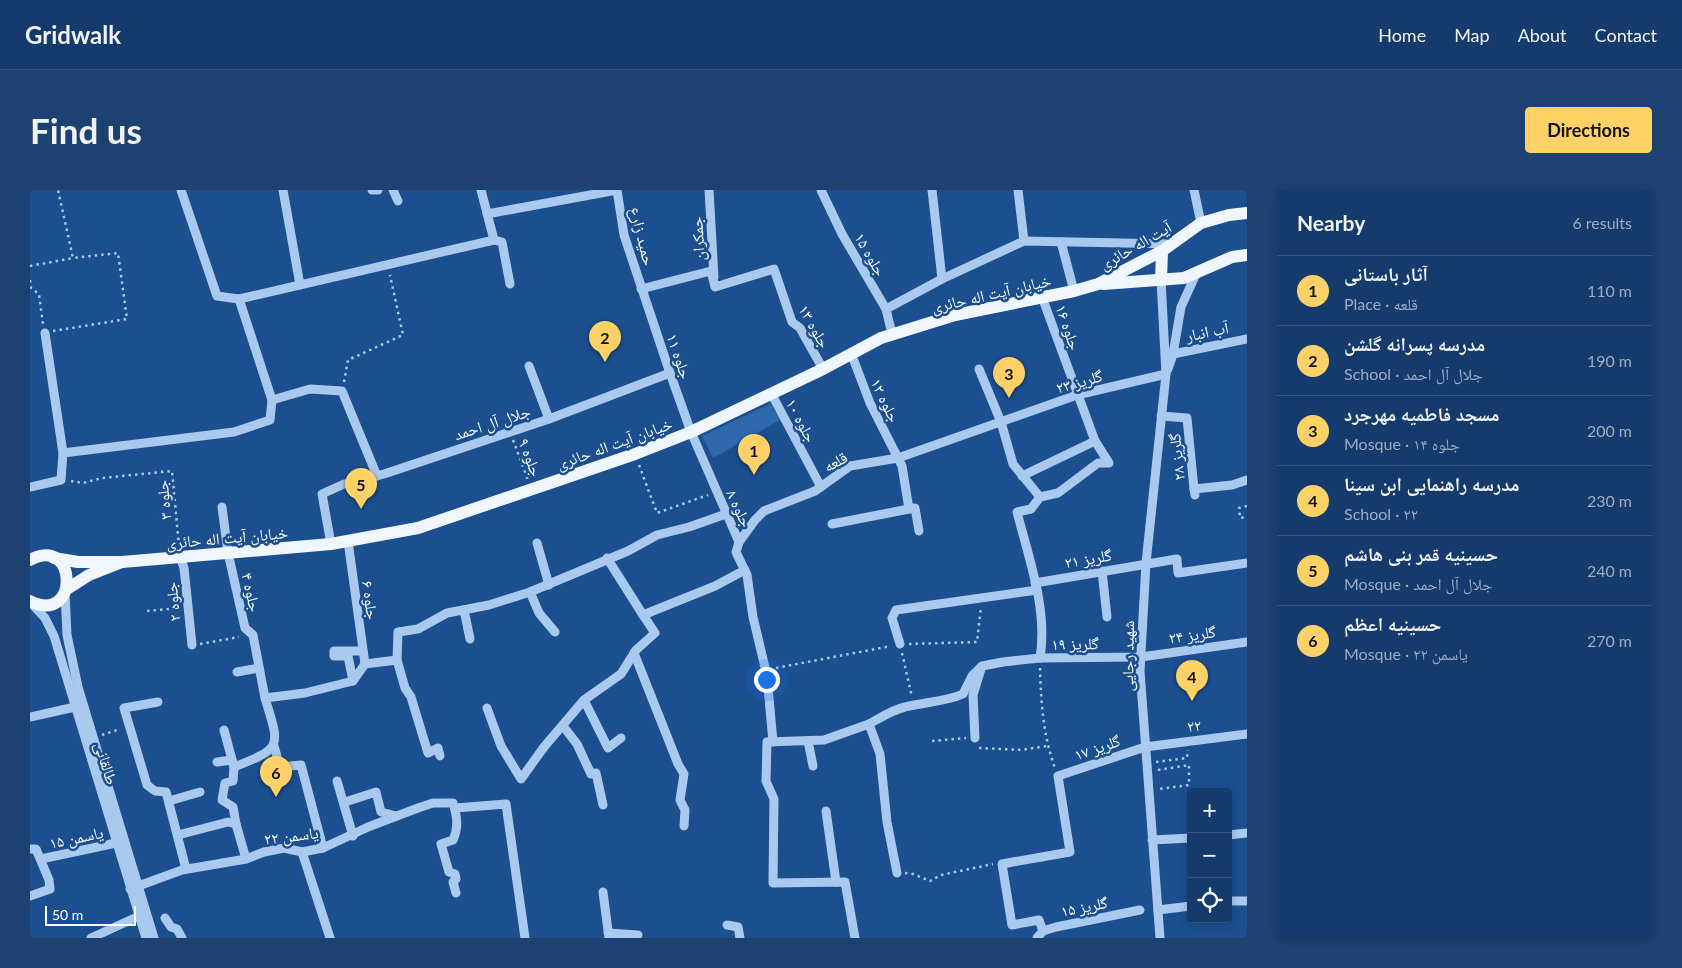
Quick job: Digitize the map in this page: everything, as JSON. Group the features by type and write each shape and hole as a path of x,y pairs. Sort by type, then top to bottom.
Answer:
{"main road":[{"name":"آیت اله حائری","path":"1098,284 1162,251 1200,224 1247,212"},
{"path":"1161,280 1162,251"},
{"name":"آیت اله حائری","path":"1098,284 1161,280 1196,274 1232,257 1247,255"},
{"name":"خیابان آیت اله حائری","path":"122,562 331,544 418,528 635,454 691,432 892,334 955,315 1074,291 1098,284"},
{"path":"30,558 39,556 78,562 122,562"},
{"path":"54,558 66,569 68,577 66,591"},
{"path":"30,601 45,605 53,604 66,591 89,575 122,562"}],"street":[{"path":"181,190 217,296 239,299 494,240 502,242 510,284"},
{"path":"283,190 300,285"},
{"path":"372,190 378,190"},
{"path":"393,190 398,201"},
{"path":"480,190 494,240"},
{"name":"حمید زارع","path":"487,214 617,190 624,235 641,289"},
{"name":"جمکران","path":"709,190 715,287"},
{"name":"جلوه ۱۵","path":"821,190 842,234 886,309 892,334"},
{"path":"932,190 942,278"},
{"path":"1018,190 1024,241"},
{"path":"1194,190 1200,224"},
{"path":"886,309 942,278 1024,241 1173,244"},
{"path":"1061,242 1074,291"},
{"name":"جلوه ۱۳","path":"715,287 774,270 792,322 800,328 823,369"},
{"path":"641,289 711,271 715,287"},
{"path":"1166,374 1173,354 1181,307 1196,274"},
{"path":"1161,280 1166,374"},
{"name":"جلوه ۱۱","path":"641,289 691,432"},
{"name":"جلوه ۱۶","path":"1040,497 1058,493 1098,463 1109,464 1095,442 1042,297"},
{"path":"64,453 234,432 270,420 272,400 239,299"},
{"path":"30,487 60,480 64,453 45,332"},
{"name":"آب انبار","path":"1173,354 1247,338"},
{"name":"جلوه ۱۲","path":"851,353 870,403 902,466 909,508 915,508 920,531"},
{"path":"529,366 549,419"},
{"path":"979,369 1001,422 1013,464 1040,497 1031,509 1017,512 1036,587 1043,638 1040,658"},
{"name":"جلال آل احمد","path":"331,544 322,494 344,484 377,476 549,419 670,373"},
{"name":"گلریز ۲۳","path":"1001,422 1077,395 1166,374"},
{"name":"شهید رجایی","path":"1160,938 1140,671 1146,563 1166,374"},
{"path":"272,400 310,389 342,391 377,476"},
{"name":"جلوه ۱۰","path":"771,393 821,487"},
{"name":"گلریز ۲۸","path":"1161,416 1187,418 1195,492 1247,480"},
{"name":"قلعه","path":"745,570 736,552 740,542 755,520 764,511 821,487 850,466 898,458 1001,422"},
{"name":"جلوه ۸","path":"691,432 716,492 740,542"},
{"path":"1022,476 1095,442"},
{"name":"جلوه ۴","path":"222,507 228,553 245,628 253,635 275,738 274,746 280,767 301,765 323,848"},
{"path":"832,524 909,508"},
{"path":"440,756 438,748 428,753 411,696 406,688 397,660 398,632 418,629 447,613 530,592 658,535 689,527 726,514"},
{"name":"جلوه ۶","path":"348,541 365,664"},
{"path":"537,543 549,585"},
{"name":"جلوه ۲","path":"180,557 184,568 192,645"},
{"path":"487,708 501,746 520,779 584,700 622,674 634,653 655,634 608,558"},
{"name":"گلریز ۲۱","path":"900,644 892,618 896,610 980,598 1146,563 1177,559 1178,573 1247,563"},
{"path":"643,615 715,586 745,570 766,670 773,742"},
{"path":"1102,571 1108,617"},
{"name":"طالقانی","path":"66,591 67,635 78,687 146,938"},
{"path":"530,592 539,613 555,632"},
{"name":"طالقانی","path":"30,601 46,618 54,636 116,844 154,938"},
{"path":"464,610 470,639"},
{"name":"گلریز ۲۴","path":"1141,657 1247,642"},
{"path":"353,681 348,656 334,656 334,651 363,651"},
{"path":"634,653 678,764 684,774 680,800 685,810 684,826"},
{"name":"گلریز ۱۹","path":"982,666 1040,658 1141,657"},
{"path":"265,698 305,693 353,681 365,664 397,660"},
{"path":"854,938 845,882 773,883 774,799 766,782 767,742 824,740 869,724 902,708 951,700 963,694 972,676 982,666"},
{"path":"975,738 973,695 982,666"},
{"path":"237,672 259,668"},
{"path":"584,700 608,748 621,738"},
{"path":"158,702 124,708 146,785 155,791 166,792 186,869"},
{"path":"30,717 75,707"},
{"path":"869,724 880,754 887,822 898,873"},
{"path":"563,726 577,744 590,774 596,773 603,805"},
{"path":"224,730 233,764 233,781 225,783 222,800 233,807 246,860"},
{"name":"۲۲","path":"1145,747 1247,734"},
{"path":"808,741 813,766"},
{"path":"217,762 233,764 267,753 274,746"},
{"name":"گلریز ۱۷","path":"1058,776 1145,747"},
{"path":"1040,935 1039,920 1012,925 1002,864 1070,852 1058,776"},
{"path":"337,780 345,802 353,836"},
{"path":"169,801 200,792"},
{"path":"345,802 376,792 380,812 398,816"},
{"name":"یاسمن ۲۲","path":"134,888 186,869 246,860 264,852 284,848 302,852 323,848 353,836 368,827 433,803 454,806 507,799 525,938"},
{"path":"454,806 457,816 457,832 453,840 441,844 449,872 455,874 456,879 453,882 456,893"},
{"path":"826,811 836,882"},
{"path":"178,835 228,822 236,824"},
{"path":"1232,834 1247,832"},
{"path":"1152,840 1187,838"},
{"name":"یاسمن ۱۵","path":"41,859 116,844"},
{"path":"30,849 36,849 50,889 30,896"},
{"path":"302,852 330,938"},
{"path":"603,892 609,936 638,935"},
{"path":"1232,901 1247,901"},
{"path":"1158,910 1187,906"},
{"name":"گلریز ۱۵","path":"1040,935 1056,927 1140,910"},
{"path":"91,938 139,916"},
{"path":"165,918 171,928 176,929 182,938"},
{"path":"727,925 738,927 740,938"}],"path":[{"path":"58,190 73,258"},
{"path":"30,266 73,258 118,253 127,319 45,332 39,294 30,288 30,280"},
{"path":"342,391 348,360 403,335 388,265"},
{"name":"جلوه ۹","path":"510,432 532,490"},
{"path":"635,454 657,513 716,492"},
{"name":"جلوه ۳","path":"60,480 84,482 102,478 172,471 180,557"},
{"path":"1247,506 1239,508 1240,518 1247,517"},
{"path":"766,670 900,644 978,642 981,622 980,598"},
{"path":"147,612 188,607"},
{"path":"192,645 253,635"},
{"path":"900,644 914,705"},
{"path":"1040,658 1041,714 1047,746 1058,776"},
{"path":"93,738 129,726"},
{"path":"932,741 975,738 977,748 982,749 1022,750 1047,746"},
{"path":"1146,767 1188,758 1188,741"},
{"path":"1146,767 1189,765 1189,785 1148,790"},
{"path":"898,873 913,874 930,881 941,874 987,864 1002,864"}],"shaded area":[{"path":"770,404 780,420 713,458 702,436"}],"place":[{"name":"مدرسه پسرانه گلشن","path":"605,362"},
{"name":"مسجد فاطمیه مهرجرد","path":"1009,398"},
{"name":"آثار باستانی","path":"754,475"},
{"name":"حسینیه قمر بنی هاشم","path":"361,509"},
{"name":"مدرسه راهنمایی ابن سینا","path":"1192,701"},
{"name":"حسینیه اعظم","path":"276,797"}]}
